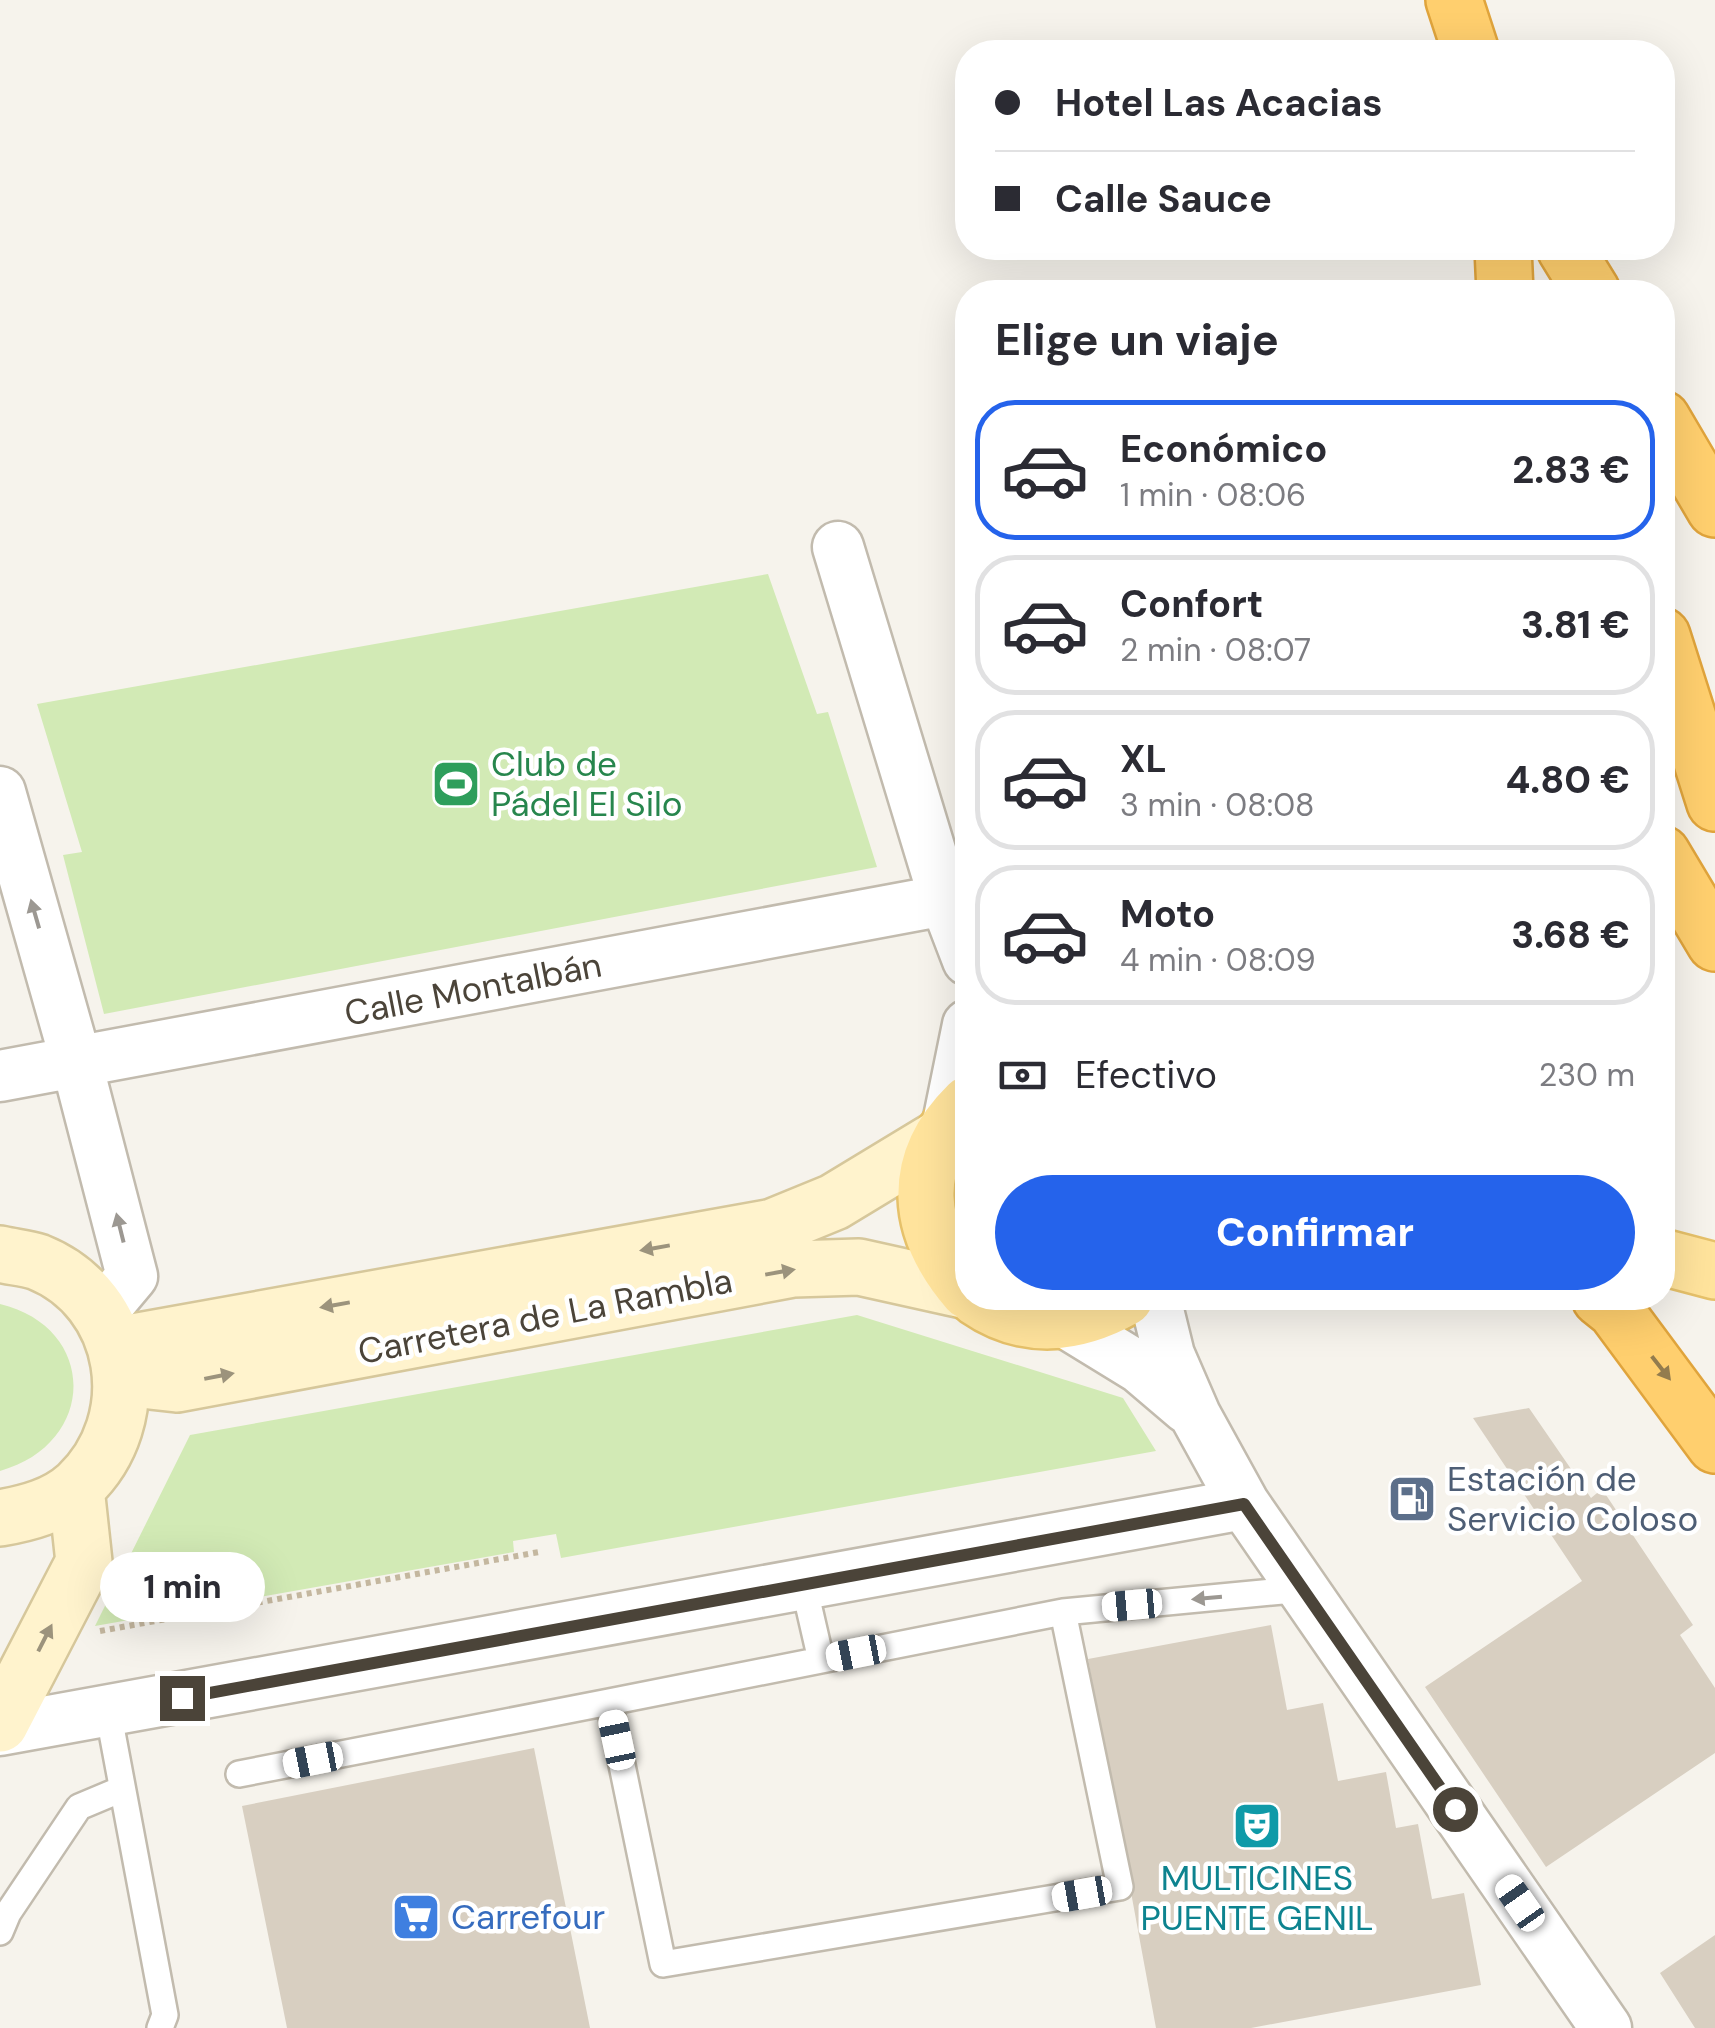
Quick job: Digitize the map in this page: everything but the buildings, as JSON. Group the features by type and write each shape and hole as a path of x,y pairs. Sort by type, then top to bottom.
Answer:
{"highway":[{"path":"1454,0 1467,40"},
{"path":"1675,442 1715,509"},
{"path":"1675,677 1715,803"},
{"path":"1675,876 1715,943"},
{"path":"1616,1310 1715,1445"}],"main road":[{"path":"951,1122 926,1179 927,1220 941,1259 955,1276"},
{"path":"1675,1260 1715,1271"},
{"path":"999,1310 1012,1317 1065,1322 1102,1310"}],"street":[{"path":"838,546 955,926"},
{"path":"0,792 78,1064 132,1276 113,1345 119,1419 103,1457 76,1488 37,1511 0,1518"},
{"name":"Calle Montalbán","path":"0,1076 945,900"},
{"name":"Carretera de La Rambla","path":"113,1345 774,1226 834,1202 951,1122"},
{"path":"0,1254 38,1262 73,1283 113,1345"},
{"name":"Carretera de La Rambla","path":"113,1345 177,1384 793,1270 859,1267 955,1288"},
{"path":"1158,1310 1169,1355 1195,1415 1244,1504 1606,2028"},
{"path":"1065,1322 1140,1368 1195,1415"},
{"path":"0,1727 84,1562 76,1488"},
{"path":"0,1727 108,1711 1244,1504"}],"lane":[{"path":"804,1586 822,1660"},
{"path":"239,1774 1063,1612 1304,1589"},
{"path":"609,1702 663,1964 1120,1887 1063,1612"},
{"path":"108,1711 165,2015 160,2028"},
{"path":"0,1932 8,1913 79,1807 122,1789"}],"path":[{"path":"93,1633 538,1552"}],"green space":[{"name":"Club de Pádel El Silo","path":"768,574 817,714 828,712 877,867 104,1014 63,855 82,852 37,704"},
{"path":"0,1304 32,1317 55,1336 69,1360 74,1386 69,1413 55,1437 32,1457 0,1471"},
{"path":"857,1315 1123,1398 1156,1451 561,1558 556,1534 513,1541 514,1552 95,1626 190,1435"}],"place":[{"name":"Club de Pádel El Silo","path":"456,784"},
{"name":"Estación de Servicio Coloso","path":"1412,1499"},
{"name":"MULTICINES PUENTE GENIL","path":"1257,1826"},
{"name":"Carrefour","path":"416,1917"}],"route":[{"path":"182,1698 1244,1504 1455,1809"}]}
